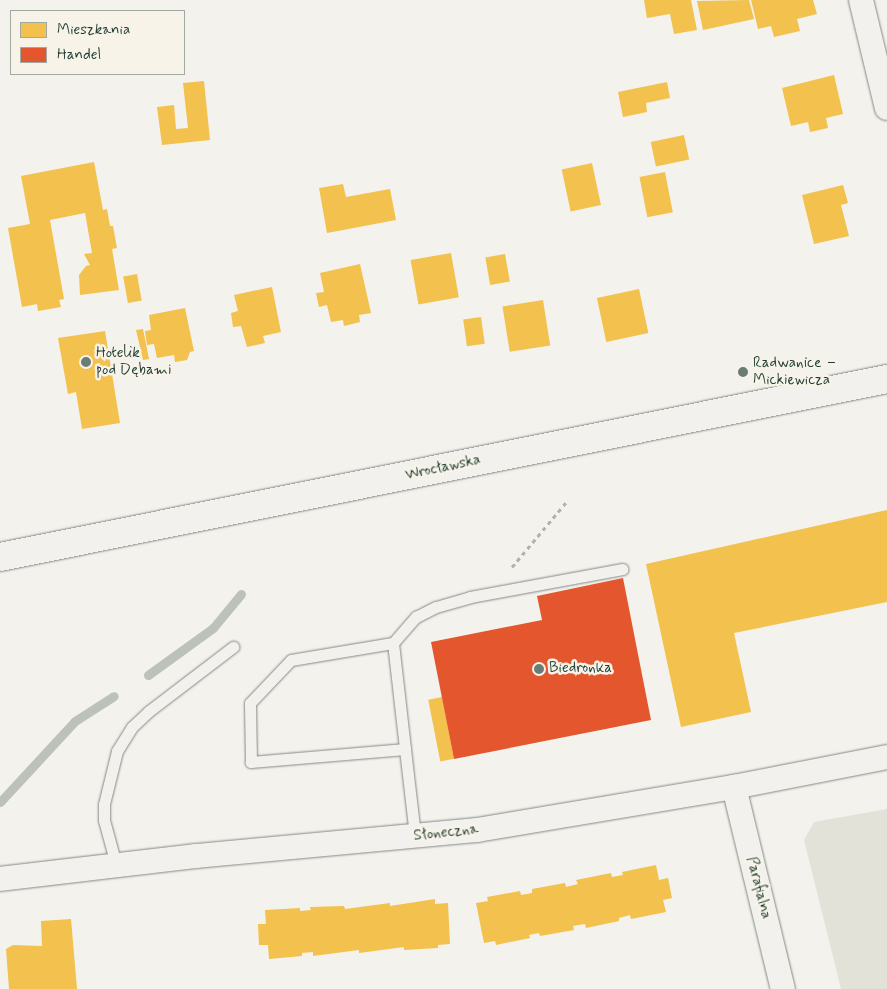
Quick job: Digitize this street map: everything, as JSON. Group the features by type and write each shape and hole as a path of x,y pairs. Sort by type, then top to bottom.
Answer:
{"main road":[{"name":"Wrocławska","path":"0,558 887,379"}],"street":[{"path":"861,0 887,108"},
{"name":"Słoneczna","path":"0,879 117,868 196,856 477,830 734,787 887,757"},
{"name":"Parafialna","path":"734,787 783,989"}],"lane":[{"path":"405,749 251,762 250,702 291,660 393,643 416,617 436,607 483,594 622,569"},
{"path":"393,643 415,836"},
{"path":"117,868 106,827 104,804 117,751 132,727 149,711 234,647"}],"path":[{"path":"483,594 524,555 568,500"}],"shaded area":[{"path":"887,809 887,989 841,989 804,840 814,822"}],"building: Mieszkania":[{"path":"644,0 691,0 697,30 674,34 670,14 647,18"},
{"path":"749,0 754,19 703,30 697,1"},
{"path":"751,0 813,0 817,14 797,19 800,31 774,37 771,26 758,29"},
{"path":"834,75 843,114 826,118 828,128 810,132 808,122 791,126 782,88"},
{"path":"204,81 210,140 162,145 157,107 174,105 176,129 188,128 183,83"},
{"path":"667,82 670,98 646,103 647,112 623,117 618,92"},
{"path":"684,135 689,159 656,167 651,142"},
{"path":"94,162 103,210 107,209 110,226 113,226 117,248 112,249 119,290 80,295 79,275 86,266 90,265 84,254 92,253 85,213 50,220 64,299 59,300 61,307 38,311 37,304 22,307 8,228 30,224 21,176"},
{"path":"592,163 601,205 571,212 562,169"},
{"path":"665,172 673,212 647,217 639,177"},
{"path":"343,184 346,197 390,189 396,220 327,233 319,188"},
{"path":"843,185 848,203 841,205 849,236 814,244 802,195"},
{"path":"451,253 459,297 418,304 411,260"},
{"path":"505,254 510,282 490,285 485,257"},
{"path":"360,264 371,313 359,315 360,322 344,326 343,320 331,322 327,305 319,307 316,293 324,292 320,273"},
{"path":"137,274 142,301 128,303 123,276"},
{"path":"272,287 281,332 263,336 265,343 247,347 241,326 233,327 231,313 238,311 234,295"},
{"path":"639,289 648,333 606,342 597,298"},
{"path":"543,300 550,345 510,352 503,306"},
{"path":"185,308 194,351 190,352 187,360 175,362 174,355 157,358 154,344 147,345 145,331 151,330 149,315"},
{"path":"481,317 485,344 467,346 463,320"},
{"path":"143,329 149,359 143,360 136,330"},
{"name":"Hotelik pod Dębami","path":"105,331 120,423 82,429 76,392 68,394 58,338"},
{"path":"887,510 887,602 734,633 751,712 681,727 646,564"},
{"path":"442,697 454,759 440,762 428,700"},
{"path":"656,865 659,880 668,878 672,898 663,900 666,912 631,919 630,915 619,918 619,921 586,928 585,924 573,926 574,930 540,936 539,933 529,935 530,938 496,945 495,941 484,943 476,903 488,901 487,897 520,891 521,895 532,893 532,889 565,883 566,887 578,884 576,880 611,873 612,877 623,875 622,872"},
{"path":"435,899 435,904 448,903 450,944 438,945 438,948 404,950 404,947 359,953 359,950 313,956 313,952 302,953 302,956 269,959 268,945 259,945 258,924 266,924 265,910 300,908 300,911 311,910 310,907 344,906 345,909 390,903 390,906"},
{"path":"71,919 77,989 9,989 6,949 13,945 42,946 41,921"}],"building: Handel":[{"name":"Biedronka","path":"623,578 651,720 454,759 431,642 542,620 537,596"}],"waterway":[{"path":"148,675 213,628 241,594"},
{"path":"0,802 75,721 114,696"}],"place":[{"name":"Hotelik pod Dębami","path":"86,362"},
{"name":"Radwanice – Mickiewicza","path":"743,372"},
{"name":"Biedronka","path":"539,669"}]}
